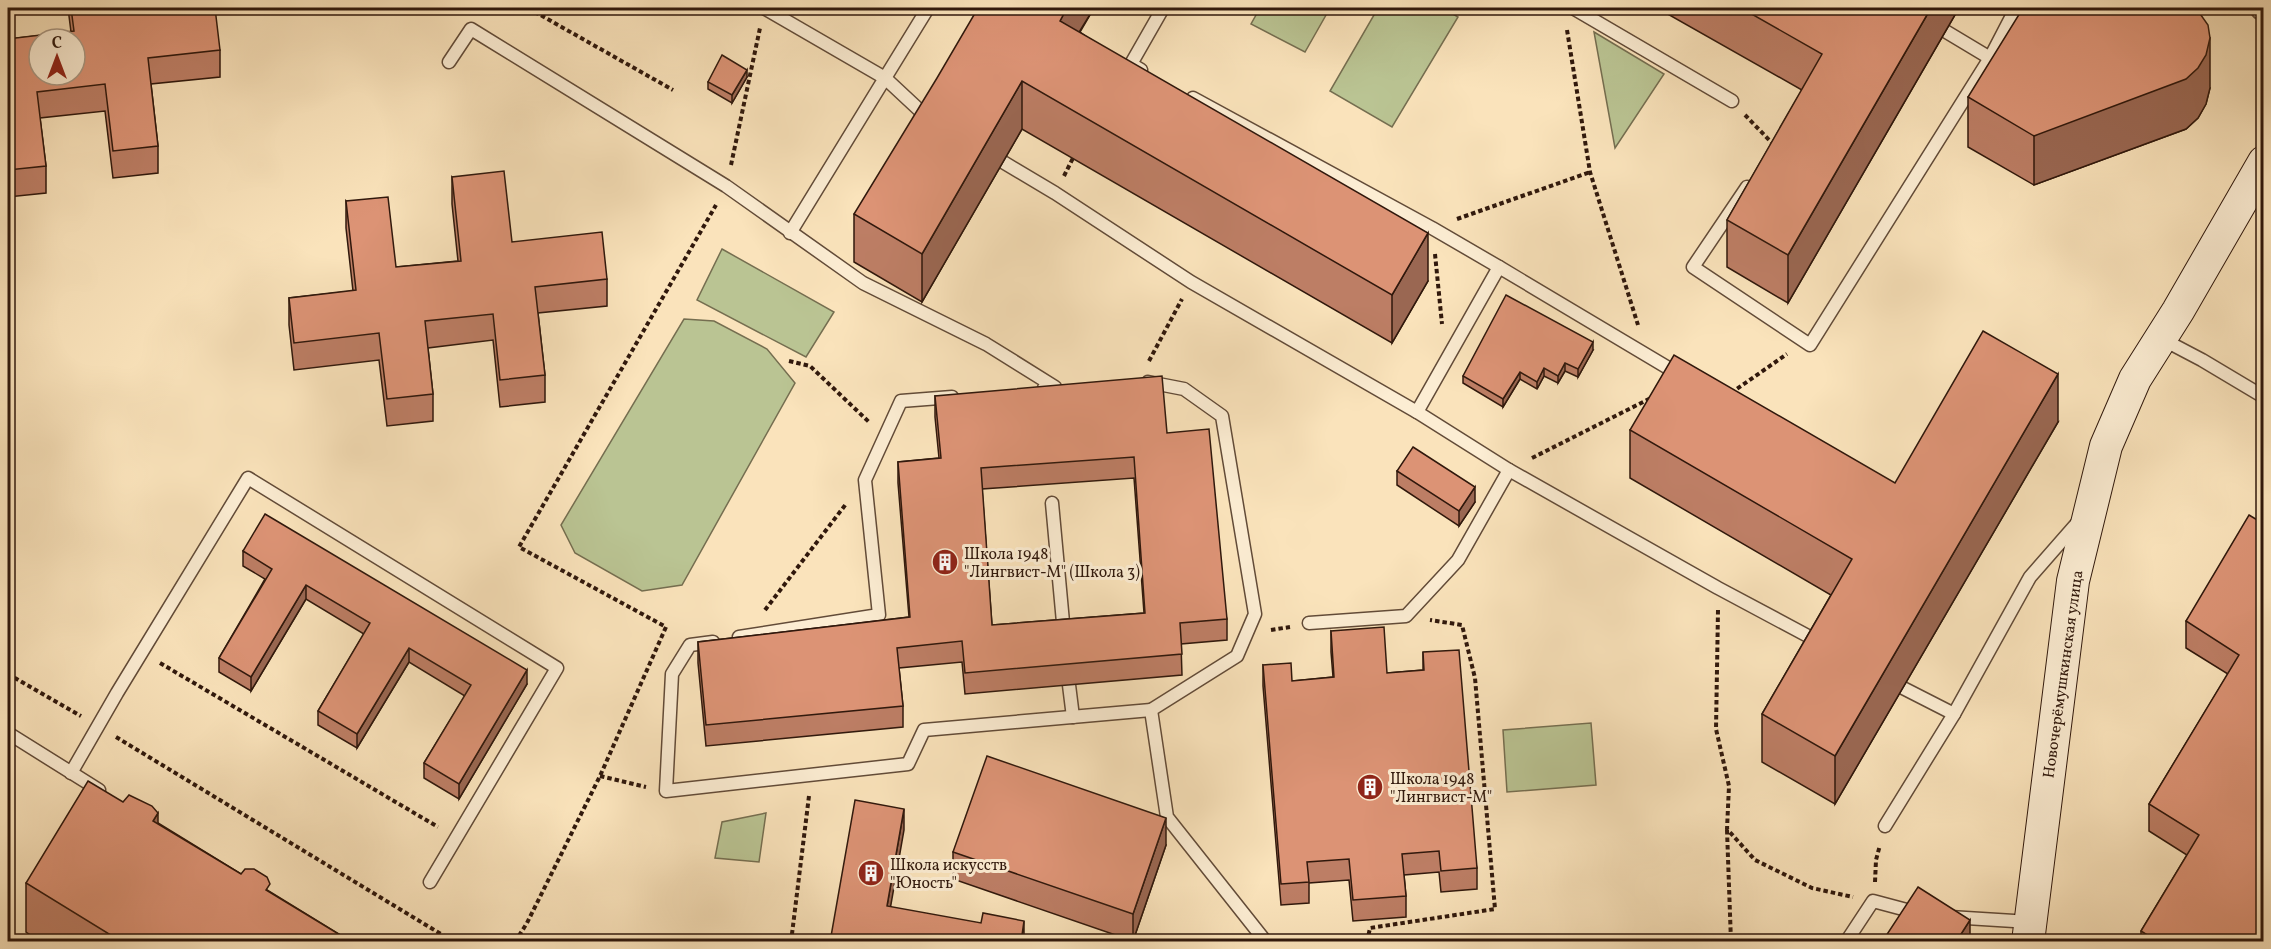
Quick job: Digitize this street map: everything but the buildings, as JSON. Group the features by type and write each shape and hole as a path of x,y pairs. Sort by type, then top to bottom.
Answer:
{"street":[{"name":"Новочерёмушкинская улица","path":"2029,932 2073,581 2106,447 2135,379 2264,162"}],"lane":[{"path":"764,8 885,78 937,126"},
{"path":"790,233 928,8"},
{"path":"1152,76 1131,64 1163,8"},
{"path":"1573,8 1732,101"},
{"path":"1775,146 1693,267 1809,345 1990,58 2016,8"},
{"path":"449,62 471,28 726,186 862,283 986,344 1060,387 1031,390"},
{"path":"1945,32 1990,58"},
{"path":"1183,93 1432,228 1722,399"},
{"path":"1003,162 1055,193 1191,282 1417,412 1509,470 1828,647"},
{"path":"1417,412 1499,267"},
{"path":"2161,338 2264,397"},
{"path":"960,396 901,401 865,480 879,615 690,645 672,674 666,791 909,764 924,730 1151,710 1237,656 1255,614 1222,416 1184,389 1139,380"},
{"path":"1309,623 1406,616 1458,560 1509,470"},
{"path":"71,773 248,478 557,668 430,882"},
{"path":"1052,502 1065,640"},
{"path":"1886,826 1954,714 2030,577 2091,507"},
{"path":"1069,685 1073,717"},
{"path":"1903,688 1954,714"},
{"path":"1151,710 1167,817 1266,942"},
{"path":"8,733 111,798"},
{"path":"1846,942 1873,901 1924,915 2029,932"}],"path":[{"path":"528,8 672,90"},
{"path":"515,942 600,776 666,627 519,547 726,186 764,8"},
{"path":"1566,19 1590,172 1647,355"},
{"path":"1732,101 1775,146"},
{"path":"1446,361 1432,228 1590,172"},
{"path":"1139,380 1191,282"},
{"path":"1722,399 1781,356"},
{"path":"789,361 810,366 884,437"},
{"path":"1509,470 1658,394"},
{"path":"745,636 865,480"},
{"path":"1718,588 1716,729 1728,786 1727,829 1731,942"},
{"path":"1367,942 1370,928 1495,909 1475,678 1462,626 1406,616"},
{"path":"1246,633 1309,623"},
{"path":"142,652 456,838"},
{"path":"8,674 454,942"},
{"path":"791,942 812,775"},
{"path":"600,776 666,791"},
{"path":"1727,829 1755,860 1812,888 1873,901 1876,861 1886,826"}],"green space":[{"path":"1260,8 1330,8 1305,52 1251,24"},
{"path":"1378,8 1443,8 1458,17 1392,127 1330,91"},
{"path":"1594,32 1664,74 1615,148"},
{"path":"722,249 834,312 806,357 697,300"},
{"path":"684,319 714,321 767,349 795,383 682,585 642,591 575,553 561,525"},
{"path":"1591,723 1596,785 1507,792 1503,730"},
{"path":"766,813 759,862 715,858 722,822"}],"place":[{"name":"Школа 1948 \"Лингвист-М\" (Школа 3)","path":"945,562"},
{"name":"Школа 1948 \"Лингвист-М\"","path":"1370,787"},
{"name":"Школа искусств \"Юность\"","path":"871,873"}]}
